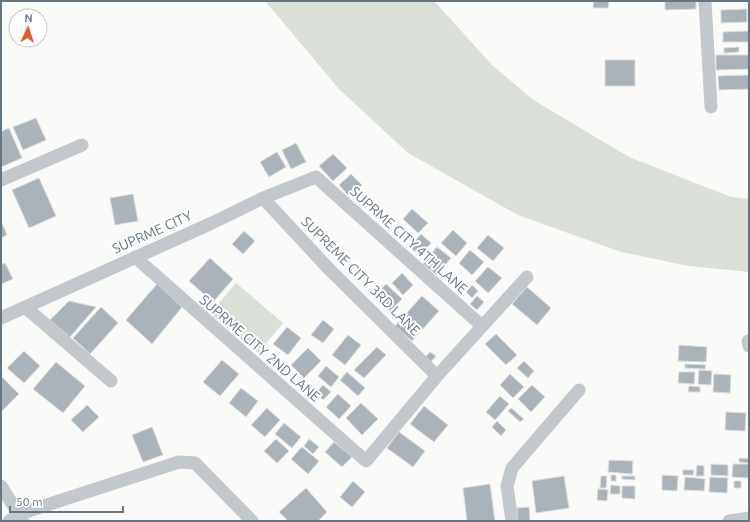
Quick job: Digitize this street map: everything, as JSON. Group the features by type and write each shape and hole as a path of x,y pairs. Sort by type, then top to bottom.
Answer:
{"street":[{"path":"705,1 711,107"},
{"path":"1,180 82,145"},
{"name":"SUPRME CITY","path":"1,318 212,223 262,198 316,178"},
{"name":"SUPRME CITY 4TH LANE","path":"316,178 482,326"},
{"name":"SUPREME CITY 3RD LANE","path":"262,198 328,268 438,376"},
{"name":"SUPRME CITY 2ND LANE","path":"135,257 366,461 438,376"},
{"path":"438,376 527,277"},
{"path":"25,307 111,381"},
{"path":"512,521 507,486 512,468 579,390"},
{"path":"1,486 17,519 179,462 195,463 252,521"},
{"path":"729,521 749,518"}],"shaded area":[{"path":"265,1 434,1 492,65 535,101 629,157 731,197 749,199 749,272 689,266 621,252 518,215 408,153 339,89"},
{"path":"236,283 283,323 258,353 210,314"}],"building":[{"path":"594,1 609,1 608,8 593,8"},
{"path":"665,1 696,1 696,9 665,10"},
{"path":"747,9 747,22 721,23 721,10"},
{"path":"749,31 749,42 723,42 723,32"},
{"path":"739,47 739,52 724,53 724,48"},
{"path":"716,55 749,55 749,69 716,70"},
{"path":"605,60 635,60 635,86 605,86"},
{"path":"749,75 749,89 719,90 718,76"},
{"path":"36,118 46,140 23,150 13,127"},
{"path":"9,128 22,158 1,167 1,132"},
{"path":"296,143 306,162 291,169 282,150"},
{"path":"277,152 286,167 269,177 260,162"},
{"path":"333,154 347,168 333,181 319,166"},
{"path":"351,174 362,185 350,197 339,185"},
{"path":"39,178 56,216 29,228 12,190"},
{"path":"133,194 138,221 115,225 110,198"},
{"path":"412,209 428,223 418,233 403,219"},
{"path":"1,221 7,235 1,238"},
{"path":"453,230 467,243 456,256 441,243"},
{"path":"244,231 255,241 243,254 232,244"},
{"path":"421,234 431,243 420,256 410,247"},
{"path":"488,235 504,248 493,261 477,248"},
{"path":"437,247 451,258 437,275 423,264"},
{"path":"470,250 484,262 472,275 459,263"},
{"path":"210,258 233,279 213,302 189,281"},
{"path":"5,263 13,279 1,284 1,265"},
{"path":"488,267 502,278 488,293 475,281"},
{"path":"402,273 413,285 403,295 392,283"},
{"path":"157,284 182,307 152,344 126,320"},
{"path":"386,284 402,299 390,311 374,297"},
{"path":"472,285 478,291 472,298 466,292"},
{"path":"527,287 551,308 537,325 512,304"},
{"path":"422,296 439,311 412,341 395,326"},
{"path":"477,296 484,302 477,310 470,304"},
{"path":"69,301 96,307 70,337 50,320"},
{"path":"101,307 118,323 90,354 73,338"},
{"path":"323,320 334,329 323,343 311,335"},
{"path":"287,327 301,338 288,355 273,344"},
{"path":"496,334 517,355 506,365 485,344"},
{"path":"348,335 361,345 345,365 332,355"},
{"path":"679,345 707,347 706,362 678,361"},
{"path":"377,347 386,355 364,378 354,370"},
{"path":"308,348 321,361 304,378 291,365"},
{"path":"24,351 40,366 24,383 7,368"},
{"path":"430,352 436,356 429,364 424,359"},
{"path":"222,360 239,374 220,396 203,382"},
{"path":"524,361 534,371 528,378 517,368"},
{"path":"56,362 85,386 63,413 33,389"},
{"path":"685,364 706,365 705,369 685,368"},
{"path":"326,366 339,377 331,387 318,376"},
{"path":"699,370 712,371 711,385 698,384"},
{"path":"347,372 365,388 358,396 340,380"},
{"path":"679,372 695,372 694,384 678,383"},
{"path":"510,374 524,387 513,398 500,385"},
{"path":"714,374 731,375 730,393 713,392"},
{"path":"1,376 19,394 1,412"},
{"path":"323,385 331,392 323,400 316,393"},
{"path":"532,385 545,397 531,412 518,399"},
{"path":"689,386 700,387 700,392 688,392"},
{"path":"241,388 258,401 246,417 229,403"},
{"path":"338,394 351,406 339,419 326,407"},
{"path":"500,396 509,404 495,420 486,412"},
{"path":"361,403 378,419 362,435 346,418"},
{"path":"87,405 99,417 83,432 71,420"},
{"path":"424,406 448,425 434,442 410,424"},
{"path":"267,408 280,420 265,437 251,425"},
{"path":"511,408 524,419 520,422 508,411"},
{"path":"726,412 746,413 745,431 725,430"},
{"path":"497,421 506,430 501,436 492,427"},
{"path":"284,423 301,437 292,448 275,434"},
{"path":"152,427 163,455 143,462 132,435"},
{"path":"399,432 425,451 413,467 387,448"},
{"path":"276,439 289,451 277,463 264,451"},
{"path":"309,439 319,447 313,454 304,446"},
{"path":"334,442 352,457 342,467 325,452"},
{"path":"302,447 319,461 308,474 291,459"},
{"path":"739,458 749,459 749,463 739,462"},
{"path":"609,460 633,461 632,474 608,472"},
{"path":"711,464 728,465 728,476 711,475"},
{"path":"733,464 749,464 749,478 732,477"},
{"path":"697,465 704,466 704,476 696,476"},
{"path":"683,470 694,470 693,475 683,475"},
{"path":"611,475 616,475 616,481 611,481"},
{"path":"662,475 678,476 677,491 662,490"},
{"path":"564,476 569,508 536,513 532,481"},
{"path":"601,476 607,476 606,488 600,488"},
{"path":"622,476 635,476 635,480 622,479"},
{"path":"685,477 705,479 704,491 684,490"},
{"path":"710,477 728,478 727,493 709,492"},
{"path":"353,481 365,492 352,507 340,497"},
{"path":"734,481 741,481 741,488 734,488"},
{"path":"490,484 495,521 467,521 463,488"},
{"path":"611,485 620,486 620,494 610,494"},
{"path":"622,486 635,486 635,499 622,498"},
{"path":"306,488 327,512 318,521 288,521 279,512"},
{"path":"598,489 608,490 607,501 597,500"},
{"path":"529,507 530,521 518,521 517,508"}]}
